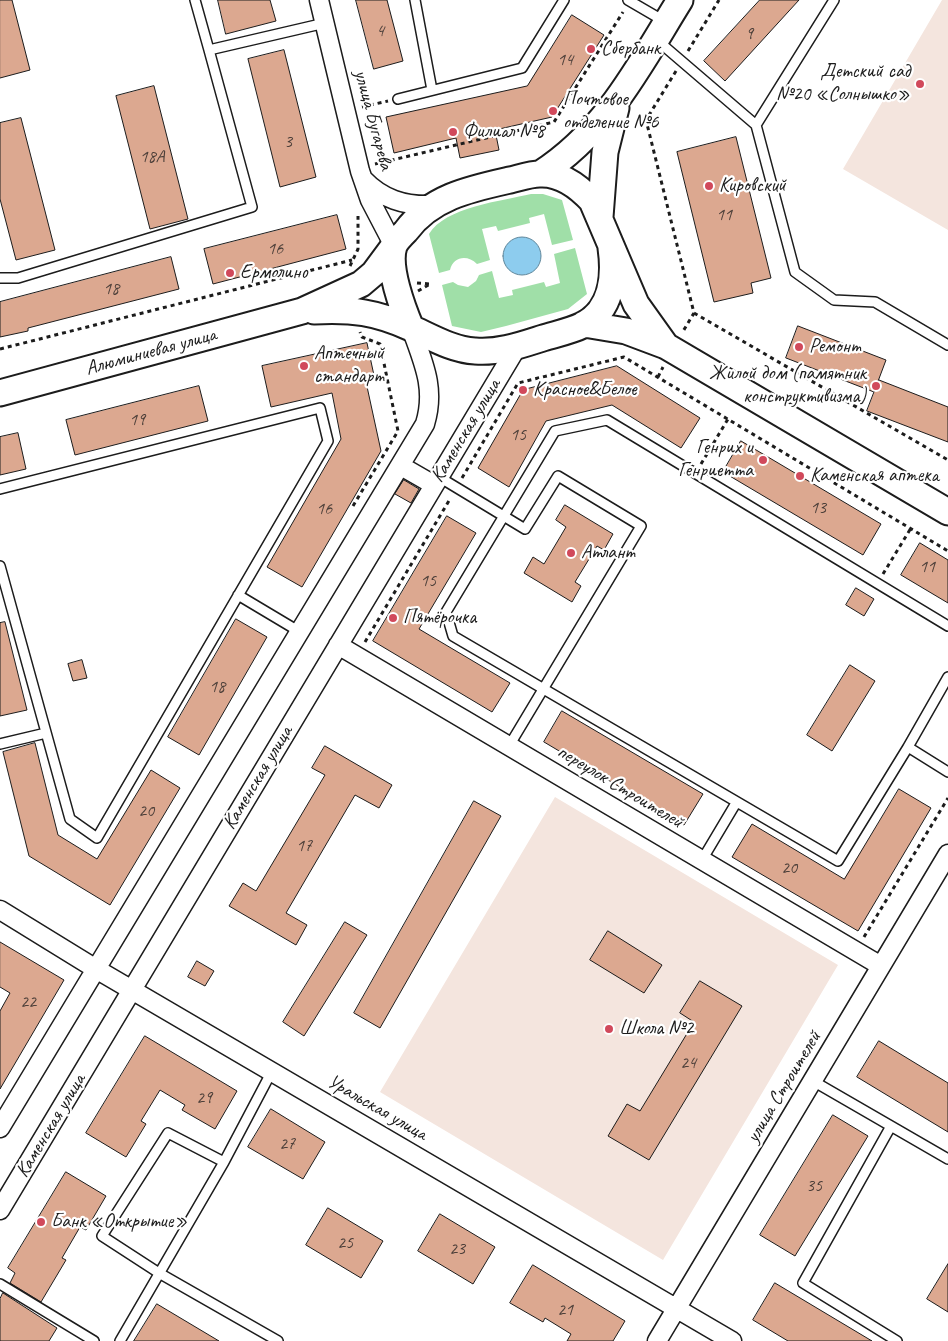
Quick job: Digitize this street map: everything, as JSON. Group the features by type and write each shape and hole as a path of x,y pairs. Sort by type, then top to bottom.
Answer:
{"main road":[{"path":"353,300 419,214 432,205 446,198 491,184 540,174 561,160 577,146 617,103 680,0"},
{"path":"600,217 605,152 617,103"},
{"path":"540,174 568,181 581,189 592,201 636,304 666,346"},
{"path":"394,246 396,280 400,299 411,328"},
{"path":"584,324 603,306 610,293 614,268 611,248"},
{"name":"Алюминиевая улица","path":"0,393 302,311 353,300 451,346 475,352 517,347 584,324"},
{"path":"584,324 626,330 666,346 948,512"}],"street":[{"name":"улица Бугарева","path":"319,0 365,172 377,192 389,199 411,205 432,205"},
{"path":"365,172 370,200 394,246"},
{"name":"Каменская улица","path":"0,1128 425,424 431,397 423,361 411,328"},
{"name":"Каменская улица","path":"0,1210 517,347"},
{"path":"401,466 436,481"},
{"name":"переулок Строителей","path":"338,645 882,966"},
{"name":"улица Строителей","path":"657,1341 947,858"},
{"name":"Уральская улица","path":"0,910 132,990 732,1341"}],"lane":[{"path":"0,278 18,278 252,207 195,0"},
{"path":"414,0 432,90"},
{"path":"398,99 522,68 564,0"},
{"path":"756,125 834,0"},
{"path":"627,4 661,30 682,62 756,125 795,272 834,300 875,302 948,345"},
{"path":"210,50 325,23"},
{"path":"0,489 320,408 328,441 97,838 70,819 0,566"},
{"path":"948,626 606,420 555,431 446,612 453,636 838,862 908,748 948,677"},
{"path":"436,481 456,487 525,529 558,476 641,526 510,746"},
{"path":"238,596 300,632"},
{"path":"0,744 46,733"},
{"path":"908,748 948,772"},
{"path":"702,860 736,803"},
{"path":"120,1341 224,1162 272,1071"},
{"path":"813,1081 948,1159"},
{"path":"891,1126 803,1283 897,1341"},
{"path":"224,1162 168,1133 102,1236 159,1273 278,1341"},
{"path":"0,1284 94,1341"}],"path":[{"path":"719,0 646,120 694,314 948,460"},
{"path":"365,172 554,122 627,4"},
{"path":"347,110 398,99"},
{"path":"348,514 398,431 380,344 362,338 346,272 358,249 358,217 356,208"},
{"path":"0,349 352,260"},
{"path":"372,649 364,644 518,383 624,357 948,551"},
{"path":"696,473 728,419"},
{"path":"878,583 911,528"},
{"path":"861,943 948,798"}],"shaded area":[{"name":"Детский сад №20 «Солнышко»","path":"942,0 948,0 948,230 843,169"},
{"name":"Школа №2","path":"555,797 838,965 663,1260 380,1092"}],"green space":[{"path":"531,194 543,194 562,200 573,240 552,245 544,214 529,218 530,223 498,231 496,226 482,229 490,260 477,264 469,259 461,258 454,262 450,270 439,273 429,234 437,225 461,211"},
{"path":"575,248 587,294 568,309 481,332 452,326 442,285 453,282 468,287 476,281 479,275 492,271 499,298 513,295 512,290 544,282 546,287 560,283 554,254"}],"water":[{"path":"522,237 536,242 541,256 536,270 522,275 508,270 503,256 508,242"}],"building":[{"path":"0,0 12,0 30,70 0,78"},
{"path":"218,0 270,0 276,21 226,34"},
{"path":"356,0 387,0 403,61 374,69"},
{"path":"760,0 799,0 725,81 704,61"},
{"path":"572,15 604,35 552,117 495,130 499,150 460,158 456,138 394,153 386,117 527,86"},
{"path":"284,50 316,177 280,187 248,59"},
{"path":"154,86 188,219 150,229 116,96"},
{"path":"21,118 55,250 16,260 0,199 0,123"},
{"path":"736,137 771,278 751,283 753,293 714,302 677,152"},
{"path":"337,215 346,249 213,284 204,249"},
{"path":"171,257 179,289 0,337 0,302"},
{"path":"798,326 886,360 874,392 786,358"},
{"path":"367,343 375,380 366,382 381,451 302,587 267,567 341,439 332,393 271,407 262,366"},
{"path":"617,366 700,418 681,448 612,405 546,421 509,487 478,468 523,390"},
{"path":"879,380 948,407 948,442 867,411"},
{"path":"199,386 208,421 75,455 66,420"},
{"path":"18,433 26,469 0,475 0,437"},
{"path":"741,441 881,524 863,555 723,472"},
{"path":"404,480 419,489 411,503 395,494"},
{"name":"Атлант","path":"565,505 613,534 604,550 597,546 575,582 581,586 572,602 524,573 533,557 544,564 566,527 556,520"},
{"path":"447,516 476,533 419,629 510,683 492,712 373,641"},
{"path":"920,543 948,560 948,603 901,575"},
{"path":"856,588 874,599 864,616 846,605"},
{"path":"236,619 267,637 199,755 168,737"},
{"path":"5,622 27,710 0,716 0,623"},
{"path":"82,660 87,678 73,681 68,664"},
{"path":"850,665 875,681 832,751 807,735"},
{"path":"562,711 703,794 684,825 544,742"},
{"path":"35,743 58,835 97,859 151,770 180,788 110,905 29,856 3,752"},
{"path":"325,746 392,785 379,808 355,795 286,913 307,925 296,945 229,906 243,883 256,891 325,775 312,768"},
{"path":"899,789 931,808 858,931 732,857 752,824 844,879"},
{"path":"474,801 501,816 380,1028 354,1013"},
{"path":"345,922 367,935 304,1036 283,1022"},
{"path":"608,931 662,965 644,993 590,960"},
{"path":"0,942 64,980 0,1089 0,1011 10,993 0,987"},
{"path":"197,961 214,971 205,986 188,977"},
{"path":"700,981 742,1006 649,1160 608,1136 627,1104 640,1111 694,1022 680,1013"},
{"path":"145,1036 237,1091 215,1129 182,1110 185,1105 160,1090 141,1121 146,1124 126,1157 86,1133"},
{"path":"879,1041 948,1083 948,1132 857,1077"},
{"path":"271,1109 325,1142 303,1179 248,1147"},
{"path":"833,1115 868,1136 795,1256 760,1235"},
{"path":"66,1172 106,1196 86,1230 80,1227 62,1258 66,1260 41,1302 10,1283 15,1273 8,1268"},
{"path":"328,1208 383,1241 361,1278 306,1245"},
{"path":"440,1214 495,1247 473,1284 418,1251"},
{"path":"948,1264 948,1312 927,1299"},
{"path":"533,1265 625,1321 613,1341 567,1341 571,1334 545,1318 543,1322 510,1303"},
{"path":"775,1283 872,1341 788,1341 753,1320"},
{"path":"3,1293 57,1328 49,1341 0,1341 0,1299"},
{"path":"157,1304 219,1341 134,1341"}],"place":[{"name":"Сбербанк","path":"591,49"},
{"name":"Детский сад №20 «Солнышко»","path":"920,84"},
{"name":"Почтовое отделение №6","path":"553,111"},
{"name":"Филиал №8","path":"453,132"},
{"name":"Кировский","path":"709,186"},
{"name":"Ермолино","path":"230,273"},
{"name":"Ремонт","path":"799,347"},
{"name":"Аптечный стандарт","path":"304,366"},
{"name":"Жилой дом (памятник конструктивизма)","path":"876,386"},
{"name":"Красное&Белое","path":"523,390"},
{"name":"Генрих и Генриетта","path":"763,460"},
{"name":"Каменская аптека","path":"800,476"},
{"name":"Атлант","path":"571,553"},
{"name":"Пятёрочка","path":"393,618"},
{"name":"Школа №2","path":"609,1029"},
{"name":"Банк «Открытие»","path":"41,1222"}]}
